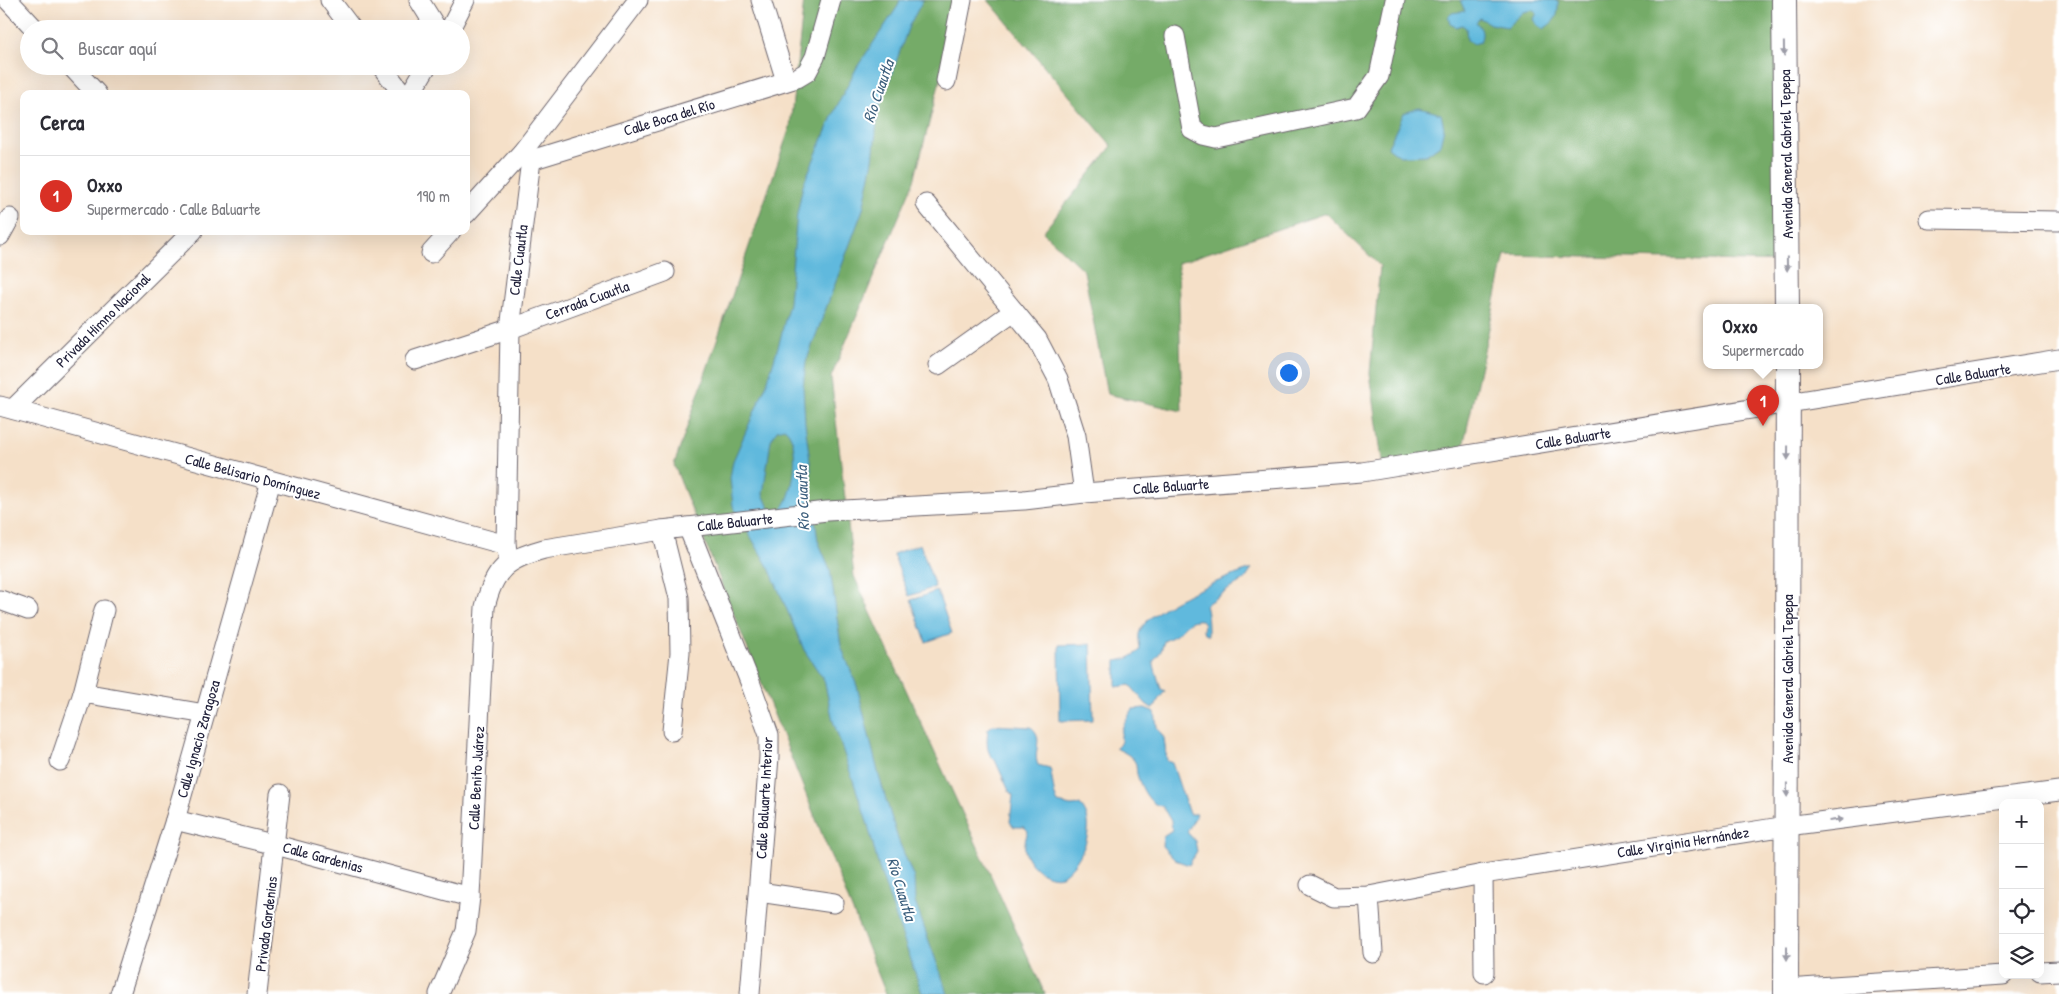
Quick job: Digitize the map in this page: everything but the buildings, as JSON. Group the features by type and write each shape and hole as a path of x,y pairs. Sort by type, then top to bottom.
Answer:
{"main road":[{"name":"Avenida General Gabriel Tepepa","path":"1784,0 1787,304"},
{"name":"Avenida General Gabriel Tepepa","path":"1786,992 1788,369"}],"street":[{"path":"8,0 27,20"},
{"path":"330,0 345,20"},
{"path":"419,0 431,20"},
{"path":"454,20 464,0"},
{"path":"470,210 527,156 638,0"},
{"path":"761,0 786,81"},
{"name":"Calle Boca del Río","path":"527,156 797,78 807,72 815,57 831,0"},
{"path":"946,81 962,0"},
{"path":"1175,36 1192,129 1202,135 1216,138 1356,108 1379,76 1395,0"},
{"path":"79,75 93,90"},
{"path":"388,75 400,90"},
{"path":"412,90 422,75"},
{"name":"Calle Cuautla","path":"507,554 510,329 527,156"},
{"path":"926,204 1037,339 1058,379 1076,436 1084,493"},
{"path":"0,236 10,218"},
{"path":"1929,220 2059,221"},
{"name":"Privada Himno Nacional","path":"7,408 190,235"},
{"path":"431,254 448,235"},
{"name":"Cerrada Cuautla","path":"415,360 510,329 665,272"},
{"path":"938,365 1014,311"},
{"name":"Calle Baluarte","path":"507,554 526,554 544,549 662,530 827,511 1024,500 1084,493 1362,472 2059,360"},
{"name":"Calle Belisario Domínguez","path":"7,408 271,482 507,554"},
{"name":"Calle Ignacio Zaragoza","path":"120,994 176,820 271,482"},
{"name":"Calle Baluarte Interior","path":"688,527 750,682 769,735 769,757 750,994"},
{"path":"662,530 679,598 680,653 672,731"},
{"name":"Calle Benito Juárez","path":"439,994 466,931 470,897 485,607 490,589 507,554"},
{"path":"0,600 28,610"},
{"path":"60,762 83,693 104,610"},
{"path":"83,693 205,714"},
{"name":"Calle Virginia Hernández","path":"1310,886 1334,897 1369,896 1483,874 1788,826 2059,791"},
{"name":"Privada Gardenias","path":"257,994 276,845 280,794"},
{"name":"Calle Gardenias","path":"176,820 470,897"},
{"path":"1483,874 1484,973"},
{"path":"759,892 834,903"},
{"path":"1369,896 1373,953"},
{"path":"2044,972 2059,971"},
{"path":"1786,992 1999,975"}],"green space":[{"path":"804,0 961,0 914,181 831,377 854,576 1045,994 886,994 674,465 790,127"},
{"path":"988,0 1787,0 1787,262 1505,255 1461,456 1383,468 1370,373 1380,266 1326,213 1178,263 1182,411 1107,394 1084,271 1043,232 1112,146"}],"water":[{"name":"Río Cuautla","path":"900,0 923,0 909,26 878,112 873,160 863,209 806,362 803,387 805,423 811,469 811,493 818,541 830,569 841,646 857,686 879,776 898,839 914,878 915,902 948,994 922,993 879,868 868,825 833,721 824,680 804,650 770,570 733,506 730,478 733,461 767,383 780,340 789,303 797,214 803,185 834,112 857,67 898,6","holes":["784,428 790,434 794,457 792,484 789,496 784,506 778,512 769,508 763,494 771,440 777,430"]},
{"path":"1460,0 1554,0 1558,2 1558,11 1551,24 1543,29 1537,25 1534,19 1537,13 1533,10 1523,12 1507,27 1490,24 1480,18 1476,22 1481,29 1482,36 1480,42 1474,44 1467,40 1466,28 1462,25 1456,27 1450,24 1448,17 1452,13 1465,11"},
{"path":"1419,108 1441,114 1444,128 1440,145 1426,155 1400,156 1388,147 1404,113"},
{"path":"920,544 935,587 909,596 893,554"},
{"path":"1252,569 1246,578 1205,605 1208,636 1203,631 1204,623 1201,620 1197,620 1190,622 1176,635 1164,641 1161,651 1153,662 1161,689 1165,691 1156,706 1152,708 1146,704 1130,685 1116,687 1116,661 1129,658 1140,650 1139,634 1145,624 1156,614 1188,594"},
{"path":"937,591 952,633 926,642 911,600"},
{"path":"1091,644 1093,720 1060,721 1059,645"},
{"path":"1145,708 1155,712 1157,727 1164,738 1167,761 1172,763 1189,814 1197,814 1187,832 1195,841 1197,851 1189,865 1175,860 1162,846 1163,836 1172,830 1171,821 1162,806 1153,803 1149,799 1138,779 1136,765 1133,760 1115,748 1121,742 1121,733 1133,709"},
{"path":"993,725 1031,727 1035,731 1038,740 1036,755 1038,765 1050,768 1058,803 1071,806 1080,805 1086,813 1088,832 1086,842 1076,862 1062,876 1050,876 1034,867 1025,851 1028,831 1024,827 1014,827 1010,822 1013,795 1009,791 987,746 988,729"}],"place":[{"name":"Oxxo","path":"1763,426"}]}
